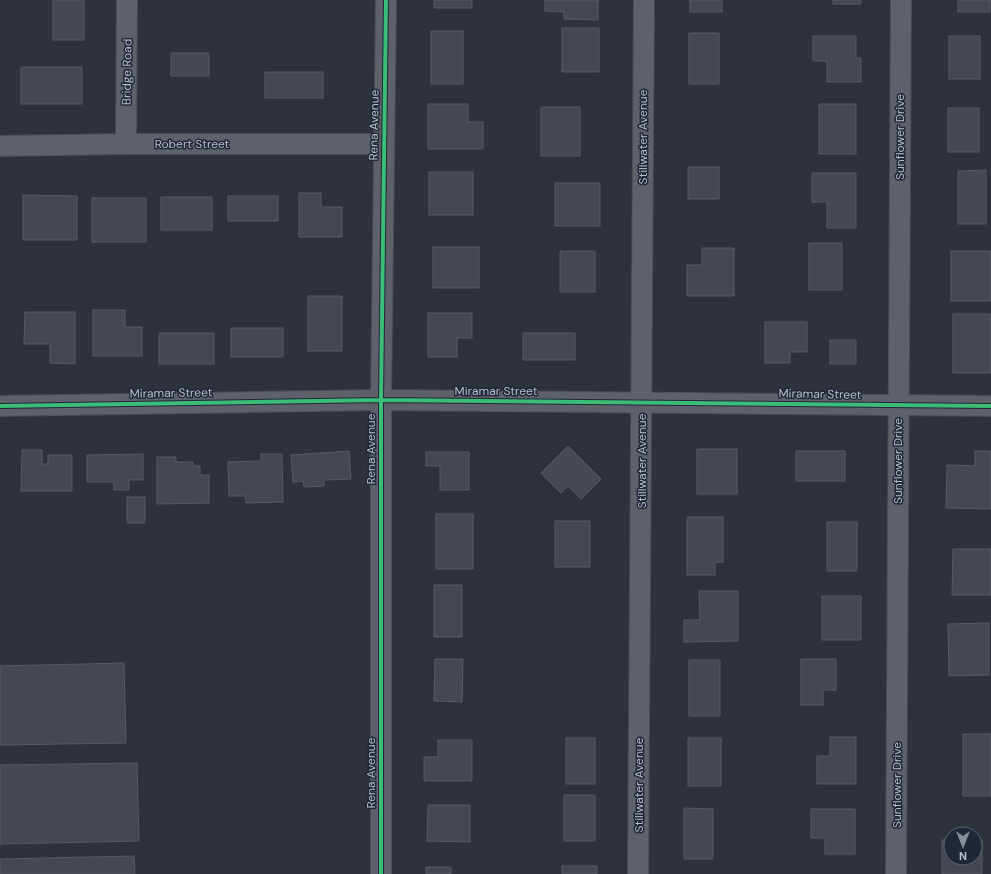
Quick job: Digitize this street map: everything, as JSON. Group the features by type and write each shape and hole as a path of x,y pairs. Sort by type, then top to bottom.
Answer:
{"street":[{"name":"Bridge Road","path":"126,144 127,0"},
{"name":"Rena Avenue","path":"381,874 382,400 386,0"},
{"name":"Stillwater Avenue","path":"638,874 644,0"},
{"name":"Sunflower Drive","path":"896,874 901,0"},
{"name":"Robert Street","path":"0,146 126,144 384,144"},
{"name":"Miramar Street","path":"0,406 382,400 991,406"}],"building":[{"path":"53,0 84,0 84,40 53,40"},
{"path":"434,0 472,0 472,8 434,8"},
{"path":"545,0 598,0 598,20 564,19 564,12 545,11"},
{"path":"690,0 722,0 722,12 690,12"},
{"path":"833,0 861,0 861,4 833,4"},
{"path":"958,0 990,0 990,12 958,12"},
{"path":"562,28 599,28 599,72 562,72"},
{"path":"431,31 463,31 463,84 431,84"},
{"path":"689,33 719,33 719,84 689,84"},
{"path":"813,36 856,36 856,58 861,58 861,82 827,82 827,61 813,61"},
{"path":"949,36 980,36 980,79 949,79"},
{"path":"171,53 209,53 209,76 171,76"},
{"path":"21,67 82,67 82,104 21,104"},
{"path":"265,72 323,72 323,98 265,98"},
{"path":"428,104 468,104 468,122 483,122 483,149 428,149"},
{"path":"819,104 856,104 856,154 819,154"},
{"path":"541,107 580,107 580,156 541,156"},
{"path":"948,108 979,108 979,152 948,152"},
{"path":"688,167 719,167 719,199 688,199"},
{"path":"986,170 986,224 958,224 958,171"},
{"path":"429,172 473,172 473,215 429,215"},
{"path":"812,173 856,173 856,228 827,228 827,202 812,202"},
{"path":"555,183 600,183 600,226 555,226"},
{"path":"299,193 321,193 321,207 342,207 342,237 299,237"},
{"path":"23,195 77,196 77,240 23,240"},
{"path":"228,196 278,196 278,221 228,221"},
{"path":"161,197 212,197 212,230 161,230"},
{"path":"92,198 146,198 146,242 92,242"},
{"path":"809,243 842,243 842,290 809,290"},
{"path":"433,247 479,247 479,288 433,288"},
{"path":"702,248 734,248 734,296 687,296 687,265 702,265"},
{"path":"560,251 595,251 595,292 560,292"},
{"path":"951,251 991,251 991,301 951,301"},
{"path":"308,296 342,296 342,351 308,351"},
{"path":"93,310 125,310 125,327 142,327 142,356 93,356"},
{"path":"25,312 75,312 75,364 50,363 50,344 24,344"},
{"path":"428,313 472,313 472,338 457,338 457,357 428,357"},
{"path":"953,314 991,314 991,373 953,373"},
{"path":"765,322 807,322 807,352 790,352 790,363 765,363"},
{"path":"231,328 283,328 283,357 231,357"},
{"path":"159,333 214,333 214,364 159,364"},
{"path":"523,333 575,333 575,360 523,360"},
{"path":"830,340 856,340 856,364 830,364"},
{"path":"568,446 601,479 581,499 568,486 561,493 541,473"},
{"path":"697,449 737,449 737,494 697,494"},
{"path":"22,450 42,450 42,464 48,464 48,455 72,455 72,491 21,491"},
{"path":"349,451 351,479 324,480 324,486 304,487 303,481 293,482 291,455"},
{"path":"796,451 845,451 845,481 796,481"},
{"path":"975,451 991,451 991,509 946,508 947,465 975,466"},
{"path":"426,452 469,452 469,490 440,490 440,466 426,466"},
{"path":"143,454 143,480 129,480 129,490 114,490 114,482 87,482 87,455"},
{"path":"261,454 282,454 283,502 246,503 245,496 229,496 228,462 261,461"},
{"path":"157,457 176,457 176,462 193,462 193,466 200,466 200,475 209,475 209,503 157,504"},
{"path":"127,497 145,497 145,523 127,523"},
{"path":"436,514 473,514 473,569 436,569"},
{"path":"687,517 723,517 723,562 715,562 715,575 687,575"},
{"path":"555,521 590,521 590,567 555,567"},
{"path":"827,522 857,522 857,571 827,571"},
{"path":"953,549 991,549 991,595 952,595"},
{"path":"434,585 462,585 462,637 434,637"},
{"path":"699,591 738,591 738,641 684,642 684,620 700,620"},
{"path":"822,596 861,596 861,640 822,640"},
{"path":"989,623 989,675 949,676 948,624"},
{"path":"435,659 463,659 462,702 434,701"},
{"path":"801,659 836,659 836,690 823,690 823,705 801,705"},
{"path":"689,660 720,660 720,716 689,716"},
{"path":"124,663 126,743 0,745 0,666"},
{"path":"963,734 991,734 991,796 963,796"},
{"path":"830,737 856,737 856,784 817,784 817,756 830,756"},
{"path":"566,738 595,738 595,784 566,784"},
{"path":"688,738 721,738 721,786 688,786"},
{"path":"438,740 472,740 472,781 424,781 424,757 438,757"},
{"path":"137,763 139,841 0,844 0,765"},
{"path":"564,795 595,795 595,841 564,841"},
{"path":"428,805 470,805 470,842 427,841"},
{"path":"684,808 713,809 713,859 684,859"},
{"path":"811,809 855,809 855,854 825,854 825,838 811,838"},
{"path":"942,840 943,866 982,866 982,874 942,874"},
{"path":"134,856 135,874 0,874 0,859"},
{"path":"562,866 597,866 597,874 562,874"},
{"path":"426,867 451,867 451,874 426,874"}],"cycle path":[{"path":"381,874 381,400 386,0"},
{"path":"0,406 381,400 991,406"}]}
